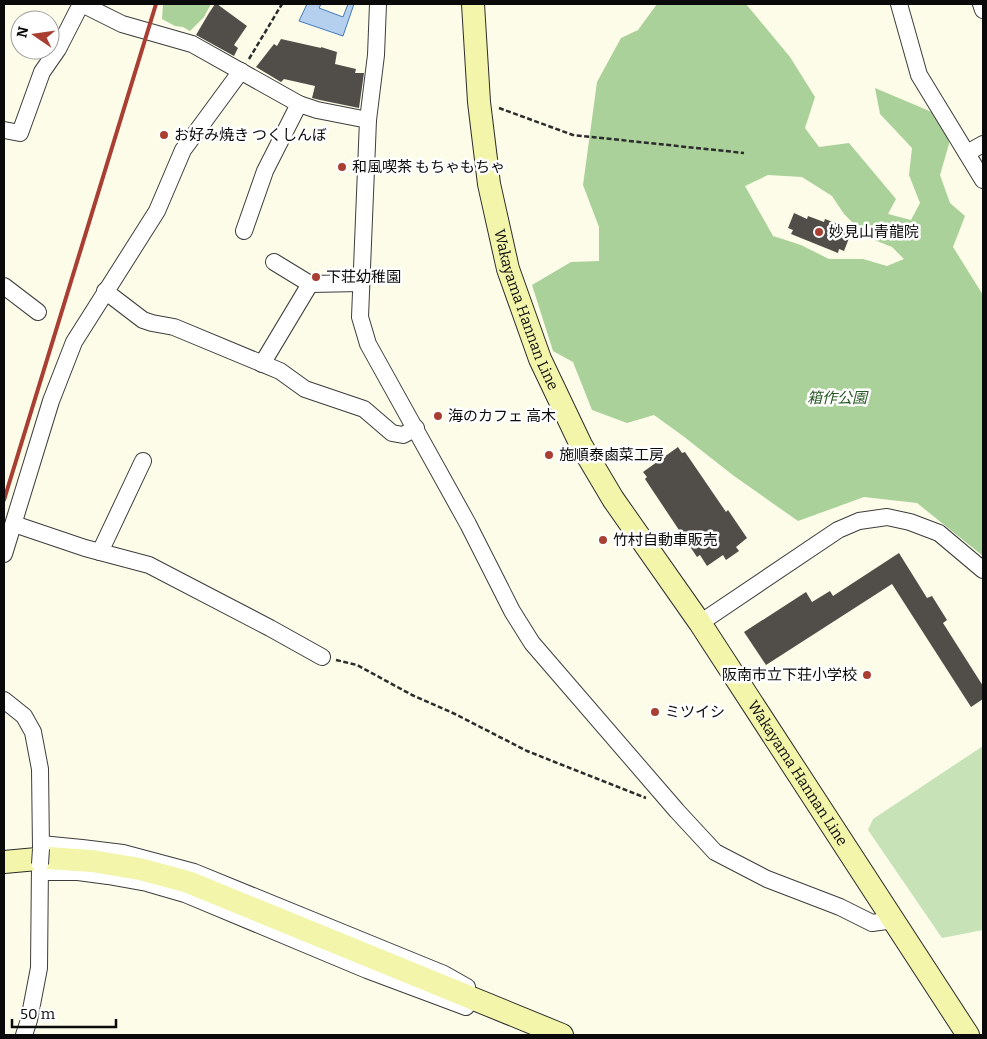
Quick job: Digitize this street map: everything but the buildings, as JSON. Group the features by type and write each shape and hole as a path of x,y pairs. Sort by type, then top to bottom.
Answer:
{"main road":[{"name":"Wakayama Hannan Line","path":"473,4 478,102 489,184 508,269 540,359 581,445 609,491 700,623 894,920 965,1034"},
{"path":"4,862 48,858 92,861 140,868 188,882 562,1035"}],"street":[{"path":"4,130 20,133 42,72 58,50 81,4 122,24 192,44 299,104 317,110 368,120"},
{"path":"378,4 376,55 368,120 360,317 368,344 468,524 512,611 532,643 677,811 715,852 767,879 840,907 872,923 894,920"},
{"path":"899,4 919,75 983,180"},
{"path":"981,4 983,10"},
{"path":"4,554 11,518 50,401 70,350 105,291 157,211 183,150 241,71"},
{"path":"244,231 265,171 299,104"},
{"path":"967,153 983,144"},
{"path":"274,262 310,284 361,283"},
{"path":"262,364 310,284"},
{"path":"4,286 38,312"},
{"path":"105,291 143,320 174,327 280,371 305,389 364,409 392,433 403,435 416,428"},
{"path":"100,552 142,461"},
{"path":"700,623 838,530 859,521 887,517 910,522 939,533 983,570"},
{"path":"11,518 100,552 149,565 322,657"},
{"path":"4,700 24,716 33,732 40,769 39,968 29,1020 24,1035"},
{"path":"40,857 82,848 123,854 194,872 444,974 494,999 517,1017"},
{"path":"40,857 78,872 148,883 194,898 367,970 436,996 491,1014 517,1017"}],"path":[{"path":"241,71 282,4"},
{"path":"498,108 573,135 744,153"},
{"path":"322,657 357,665 412,695 455,714 527,751 651,800"}],"green space":[{"path":"163,4 211,4 204,17 190,31 162,19"},
{"name":"箱作公園","path":"657,4 746,4 790,57 815,97 805,128 819,147 849,143 896,199 888,214 911,220 920,203 909,175 912,148 880,114 875,88 946,118 949,144 940,175 950,203 965,216 953,247 983,295 983,556 917,503 864,497 798,521 734,476 654,415 627,423 592,410 573,362 553,351 532,285 571,262 599,261 599,227 583,185 597,82 621,38 638,30","holes":["768,175 802,177 832,196 844,214 867,237 892,247 904,259 887,266 863,259 829,259 801,245 773,236 745,186"]},
{"path":"983,746 983,930 942,938 868,830 873,819"}],"water":[{"path":"307,4 321,4 319,8 343,17 348,4 354,4 343,36 299,21"}],"railway":[{"path":"4,500 156,4"}],"place":[{"name":"お好み焼き つくしんぼ","path":"164,135"},
{"name":"和風喫茶 もちゃもちゃ","path":"342,167"},
{"name":"妙見山青龍院","path":"819,232"},
{"name":"下荘幼稚園","path":"316,277"},
{"name":"海のカフェ 高木","path":"438,416"},
{"name":"施順泰鹵菜工房","path":"549,455"},
{"name":"竹村自動車販売","path":"603,540"},
{"name":"阪南市立下荘小学校","path":"867,675"},
{"name":"ミツイシ","path":"655,712"}]}
